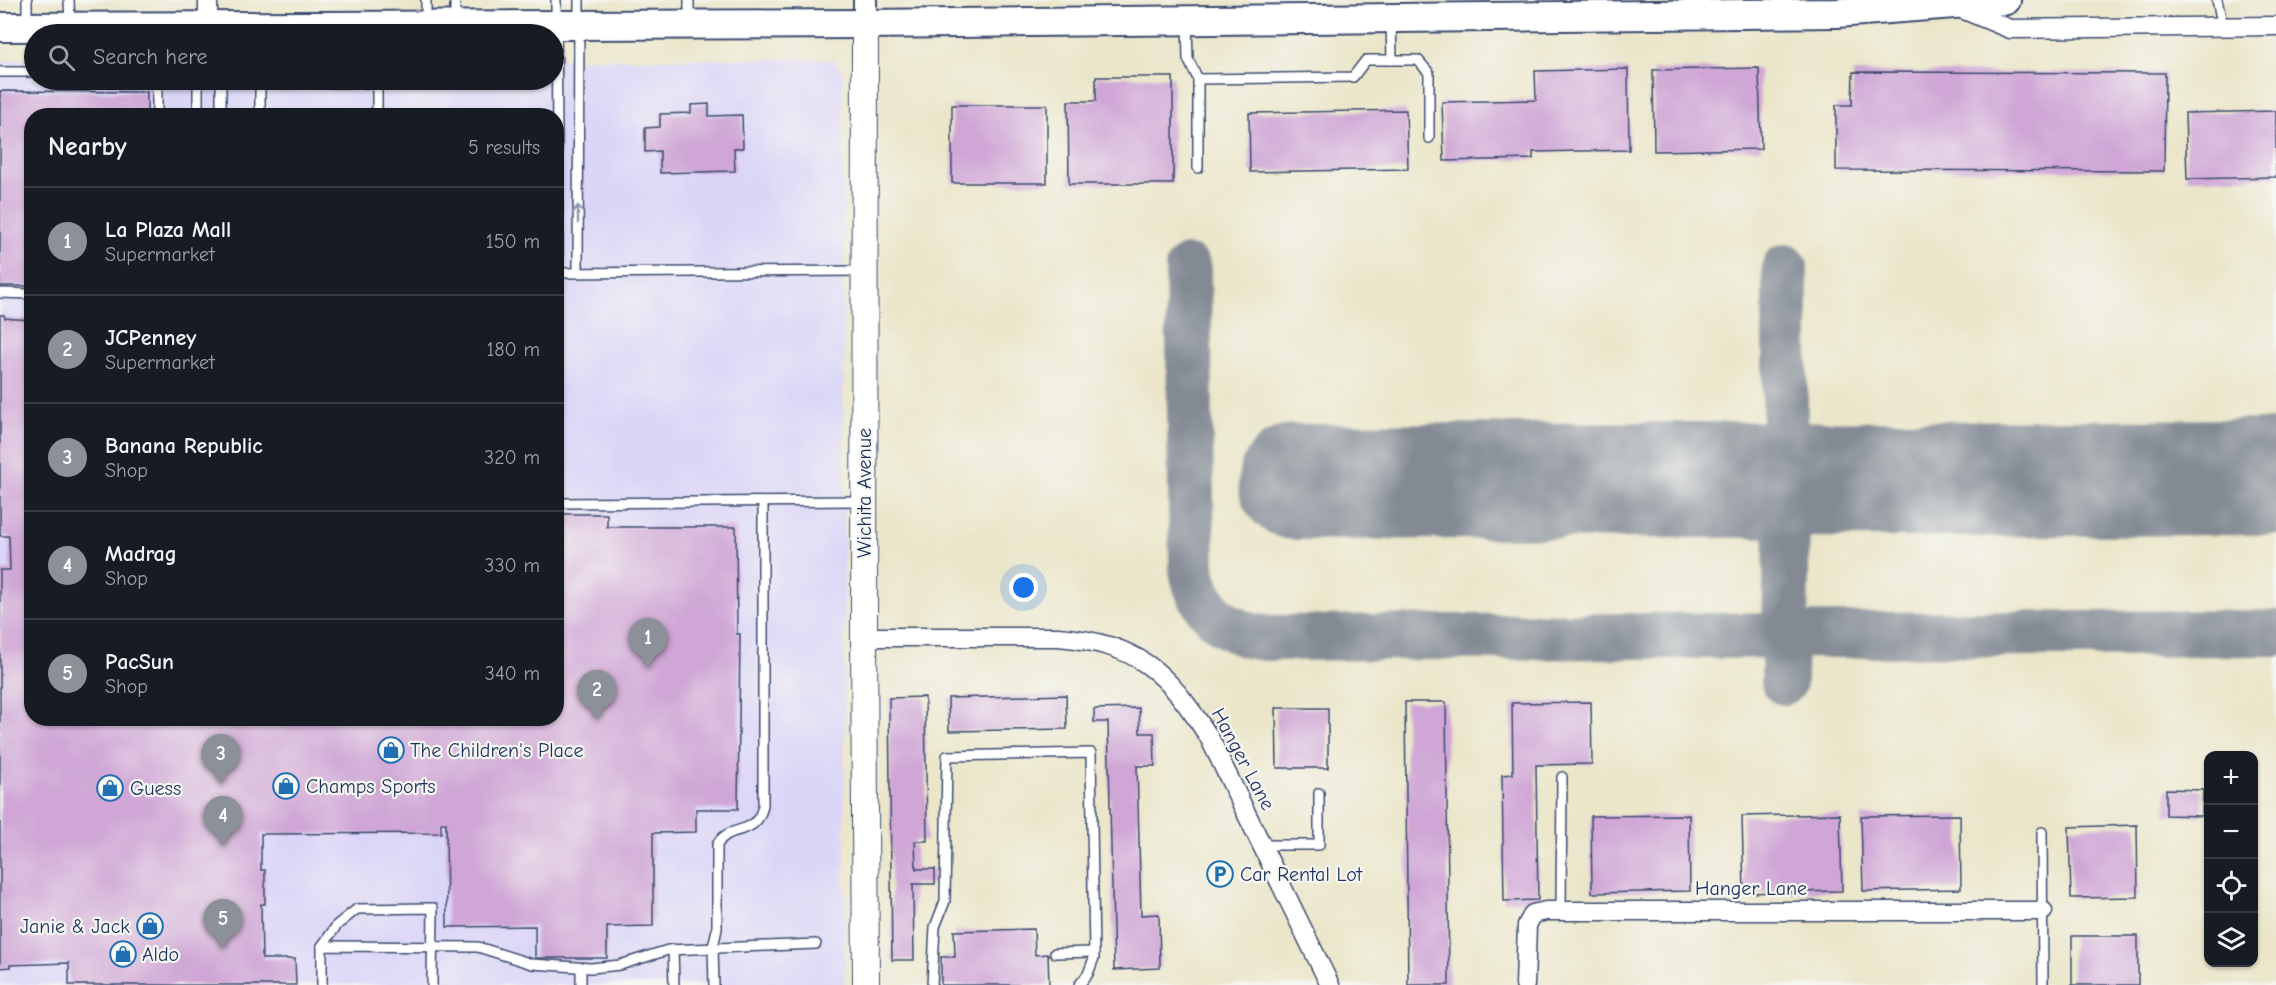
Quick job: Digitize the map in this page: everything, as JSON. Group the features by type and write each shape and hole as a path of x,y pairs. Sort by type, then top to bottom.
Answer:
{"main road":[{"path":"18,18 70,13 208,24 426,13 865,12 1187,20 1837,13 1917,3 1950,4 2006,0"},
{"name":"Wichita Avenue","path":"865,12 866,985"}],"street":[{"path":"1950,4 2010,28 2276,26"},
{"name":"Hanger Lane","path":"864,637 1089,639 1125,651 1160,673 1185,701 1209,737 1330,985"},
{"name":"Hanger Lane","path":"1525,985 1527,926 1529,920 1538,912 1561,910 2043,911"}],"lane":[{"path":"2217,0 2223,27"},
{"path":"568,12 578,273"},
{"path":"564,108 568,12"},
{"path":"1391,18 1392,60"},
{"path":"1187,20 1188,60 1198,79 1198,168"},
{"path":"1198,79 1353,77 1366,60 1418,60 1429,73 1429,138"},
{"path":"0,72 24,72"},
{"path":"157,90 157,108"},
{"path":"198,90 198,108"},
{"path":"221,90 221,108"},
{"path":"260,90 260,108"},
{"path":"377,90 377,108"},
{"path":"564,273 864,271"},
{"path":"0,293 24,294"},
{"path":"564,503 864,501"},
{"path":"714,985 713,947 717,929 715,853 717,845 725,835 752,826 762,813 763,804 763,502"},
{"path":"932,985 935,927 945,901 947,756 1091,753 1094,952 1092,966 1079,985"},
{"path":"1561,910 1562,777"},
{"path":"1261,845 1319,845 1319,793"},
{"path":"2043,832 2043,985"},
{"path":"322,985 322,946 337,925 357,909 433,908 432,985"},
{"path":"322,946 478,947 532,964 607,968 655,953 673,950 816,944"},
{"path":"673,950 674,985"},
{"path":"1055,953 1094,952"},
{"path":"581,968 581,985"}],"shaded area":[{"path":"564,59 832,59 843,72 845,985 0,985 0,60 24,60 24,90 564,90"}],"building":[{"path":"1759,68 1761,149 1654,151 1653,70"},
{"path":"1628,69 1629,150 1533,152 1533,159 1444,161 1442,102 1536,100 1535,71"},
{"path":"1853,72 2165,73 2164,171 1836,170 1836,105 1852,105"},
{"path":"1096,77 1173,77 1173,184 1069,184 1068,101 1096,101"},
{"path":"0,91 147,92 147,108 24,108 24,286 0,286"},
{"path":"709,104 709,116 742,115 743,148 734,148 735,171 660,173 660,151 645,152 645,128 660,127 660,114 691,113 691,105"},
{"path":"952,105 1047,105 1047,183 952,183"},
{"path":"1406,110 1408,169 1250,172 1249,113"},
{"path":"2276,111 2276,177 2187,179 2185,113"},
{"path":"0,315 4,315 5,318 24,320 24,726 564,726 564,514 607,514 607,527 736,527 737,634 740,634 738,809 696,809 696,832 653,833 653,926 607,927 607,958 535,958 535,926 447,927 446,823 441,823 441,833 261,834 261,870 265,870 265,904 261,904 262,959 295,959 296,985 69,985 69,963 10,965 10,967 0,968 0,570 10,570 9,536 0,536"},
{"path":"1066,695 1067,729 949,731 948,698"},
{"path":"925,697 927,841 915,841 916,869 935,869 935,884 913,884 914,960 892,960 889,698"},
{"path":"1405,702 1446,702 1449,985 1408,985"},
{"path":"1591,702 1592,764 1536,765 1538,900 1504,901 1502,775 1513,774 1512,703"},
{"path":"1139,708 1140,733 1154,733 1155,766 1137,766 1141,915 1159,914 1160,968 1114,970 1108,722 1094,722 1094,709"},
{"path":"1276,708 1328,708 1328,768 1277,768"},
{"path":"2166,789 2203,790 2202,816 2166,815"},
{"path":"1840,814 1842,891 1744,893 1742,816"},
{"path":"1689,815 1690,891 1592,893 1591,816"},
{"path":"1960,815 1961,889 1863,891 1861,816"},
{"path":"2137,825 2138,897 2071,898 2069,827"},
{"path":"1034,929 1035,955 1048,954 1049,985 941,985 941,957 955,957 954,931"},
{"path":"2072,936 2138,936 2138,985 2072,985"}],"taxiway":[{"path":"1785,267 1785,421 1787,434 1792,446 1805,462 1825,473 1849,479"},
{"path":"1188,268 1192,570 1195,584 1207,607 1226,625 1238,631 1264,638 2276,633"},
{"path":"1721,480 1745,473 1765,462 1778,446 1785,421"},
{"path":"2248,478 2276,469"},
{"path":"1784,682 1787,526 1797,506 1804,499 1819,489 1849,479"}],"runway":[{"path":"1296,482 2276,477"}],"place":[{"name":"La Plaza Mall","path":"648,668"},
{"name":"JCPenney","path":"597,720"},
{"name":"The Children's Place","path":"391,750"},
{"name":"Banana Republic","path":"221,784"},
{"name":"Champs Sports","path":"286,786"},
{"name":"Guess","path":"110,788"},
{"name":"Madrag","path":"223,846"},
{"name":"Car Rental Lot","path":"1220,874"},
{"name":"Janie & Jack","path":"150,926"},
{"name":"PacSun","path":"223,949"},
{"name":"Aldo","path":"123,954"}]}
